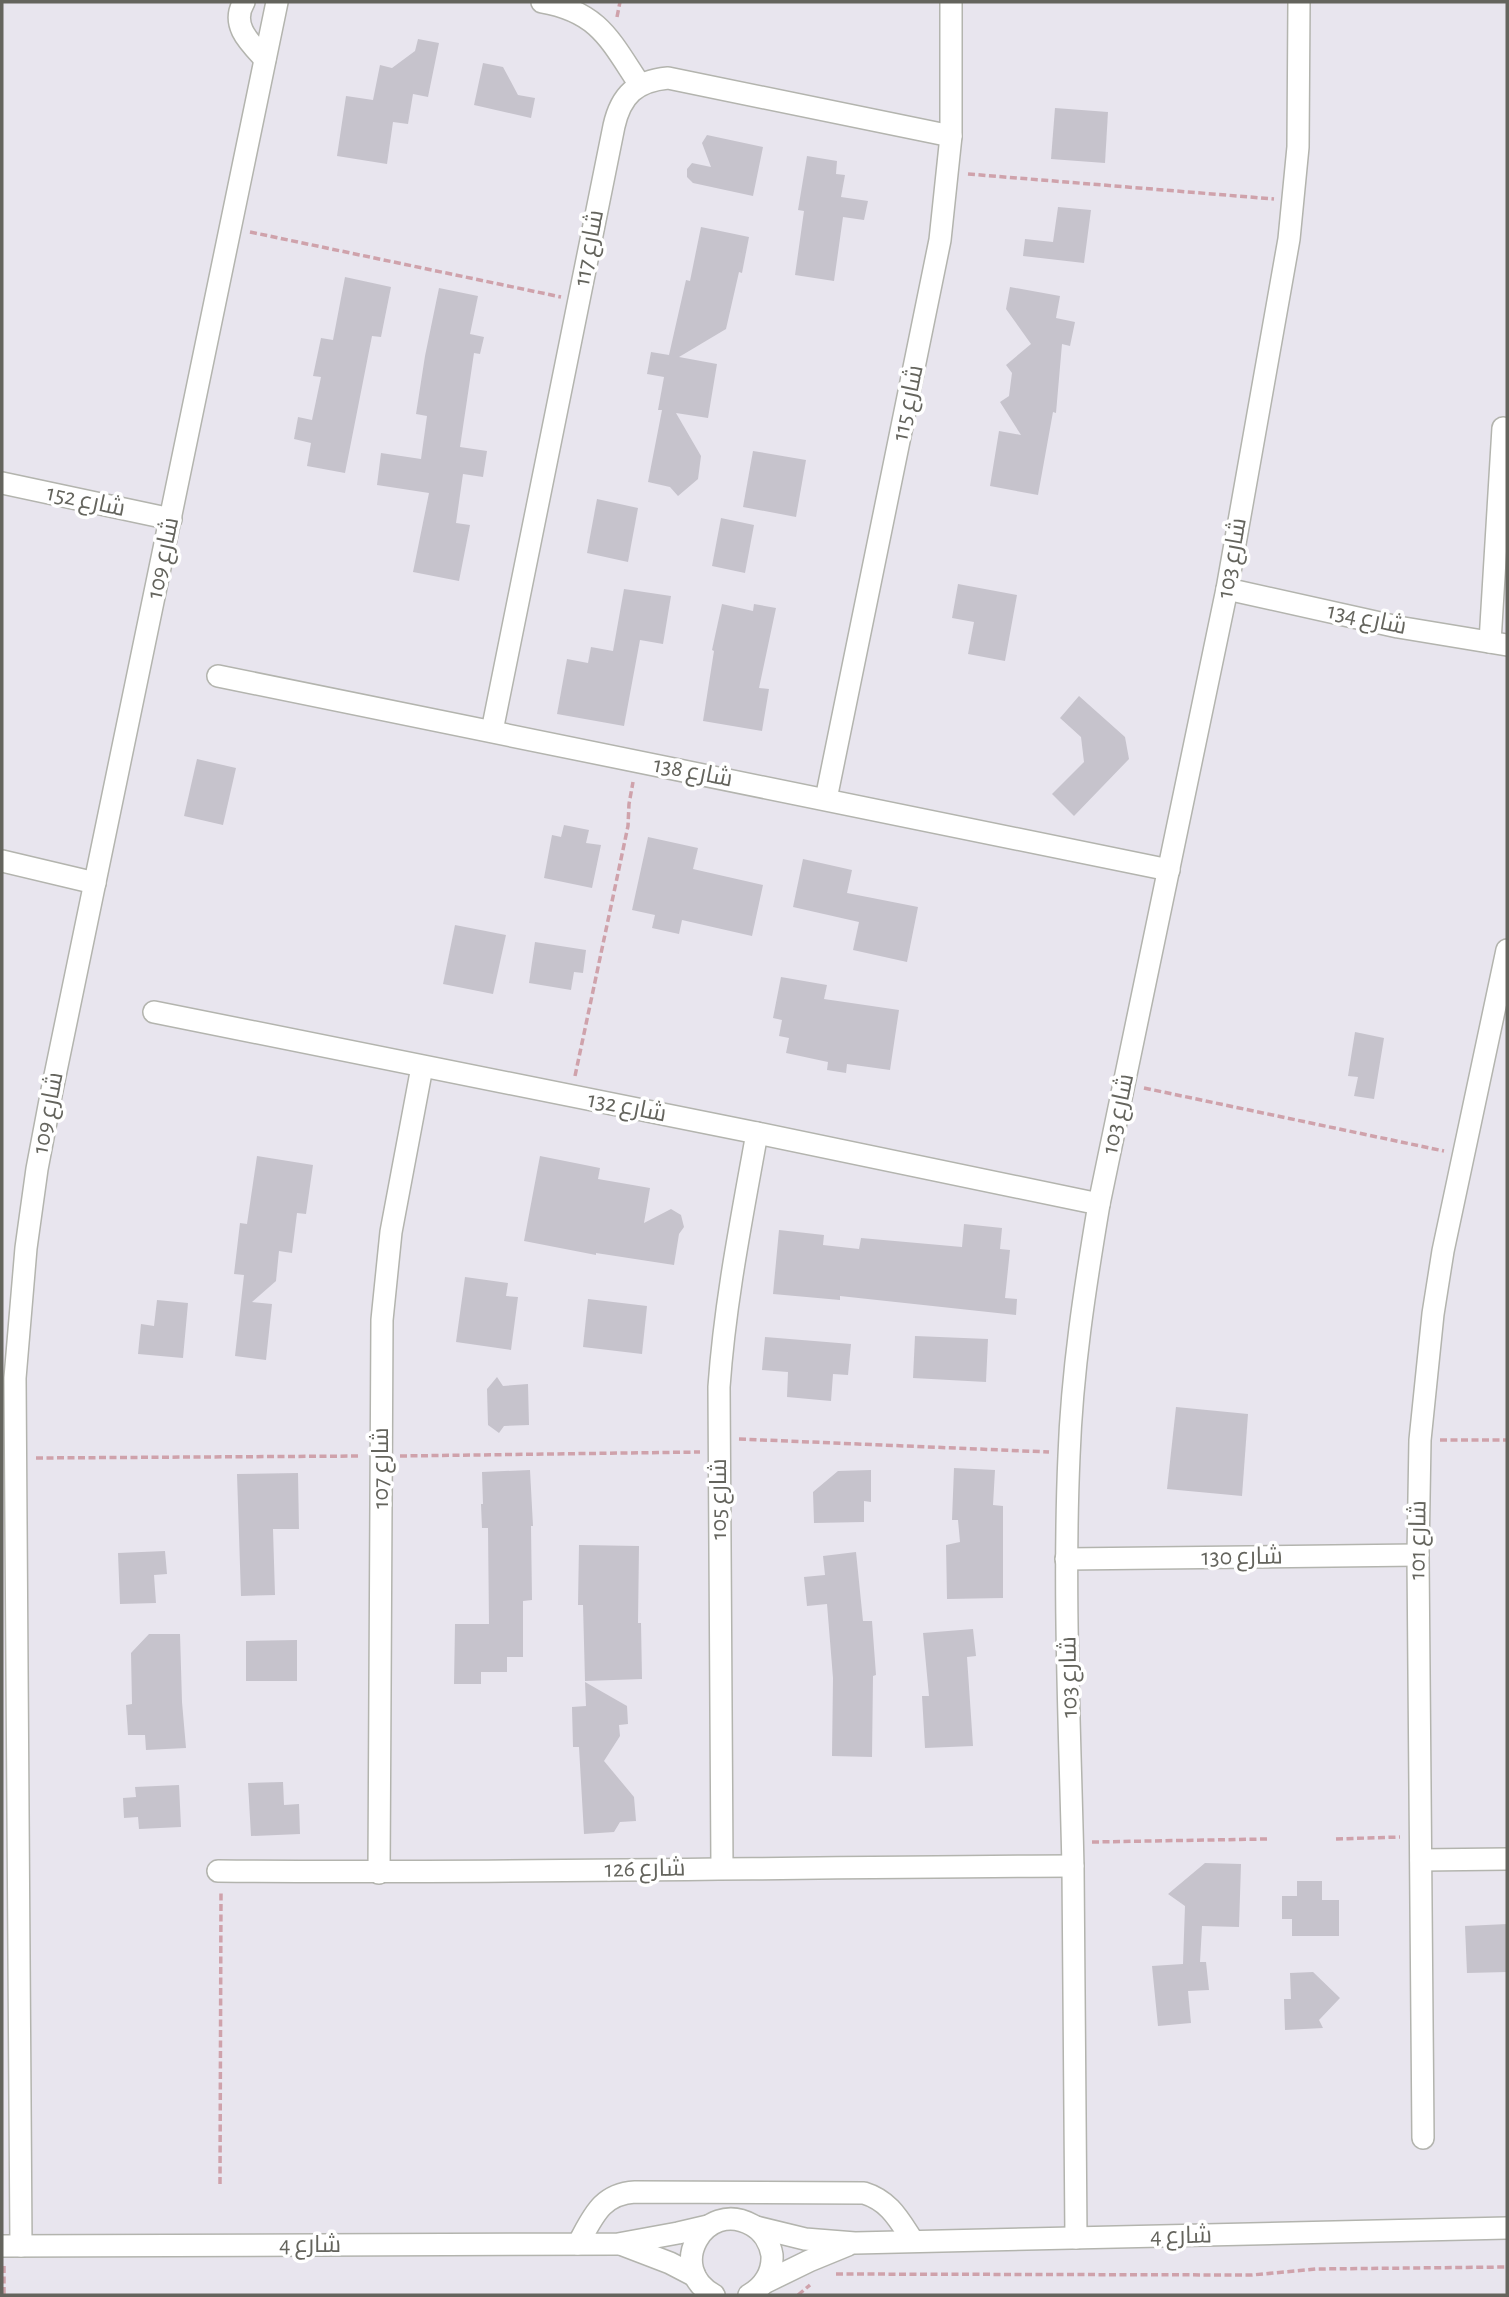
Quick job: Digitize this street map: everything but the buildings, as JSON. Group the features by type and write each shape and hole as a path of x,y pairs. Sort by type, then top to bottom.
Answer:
{"street":[{"path":"244,2 239,19 242,31 265,59"},
{"name":"شارع 109","path":"9,2246 8,1377 37,1169 277,2"},
{"path":"542,2 570,9 587,17 600,28 640,85 653,79 668,78 951,136"},
{"name":"شارع 115","path":"826,799 936,264 951,136 951,2"},
{"name":"شارع 103","path":"1076,2238 1073,1866 1066,1559 1069,1453 1082,1314 1099,1204 1227,589 1283,278 1298,147 1299,2"},
{"name":"شارع 117","path":"492,731 618,110 626,96 640,85"},
{"path":"1499,644 1503,428"},
{"name":"شارع 152","path":"2,483 171,519"},
{"name":"شارع 134","path":"1227,589 1398,627 1499,644"},
{"name":"شارع 138","path":"218,676 1169,870"},
{"path":"2,861 96,883"},
{"name":"شارع 101","path":"1423,2138 1418,1555 1420,1440 1441,1264 1463,1155 1502,1002 1507,950"},
{"name":"شارع 132","path":"154,1012 1099,1204"},
{"name":"شارع 107","path":"379,1873 382,1320 393,1221 422,1067"},
{"name":"شارع 105","path":"722,1868 719,1387 722,1335 757,1133"},
{"name":"شارع 130","path":"1066,1559 1418,1555"},
{"path":"1421,1860 1507,1859"},
{"name":"شارع 126","path":"218,1871 379,1873 1073,1866"},
{"path":"578,2244 601,2205 611,2197 623,2193 864,2193 877,2197 888,2205 913,2241"},
{"name":"شارع 4","path":"9,2246 618,2244 678,2233 733,2218 756,2227 805,2238 855,2243 1507,2228"},
{"path":"703,2288 691,2254 694,2243 708,2226"},
{"path":"756,2227 771,2247 772,2260 770,2272 756,2291"},
{"name":"شارع 4","path":"756,2291 808,2260 855,2243"},
{"name":"شارع 4","path":"618,2244 645,2252 703,2288"}],"path":[{"path":"948,173 1294,200"},
{"path":"230,228 579,300"},
{"path":"570,1096 627,831 629,798 638,761"},
{"path":"1124,1084 1463,1155"},
{"path":"718,1438 1069,1453"},
{"path":"1420,1440 1507,1440"},
{"path":"1336,1839 1420,1837"},
{"path":"1072,1843 1267,1839"},
{"path":"220,2184 219,1902 225,1883 240,1871"},
{"path":"4,2295 9,2246"},
{"path":"829,2276 848,2273 1252,2274 1308,2269 1507,2267"},
{"path":"798,2295 812,2284"}]}
